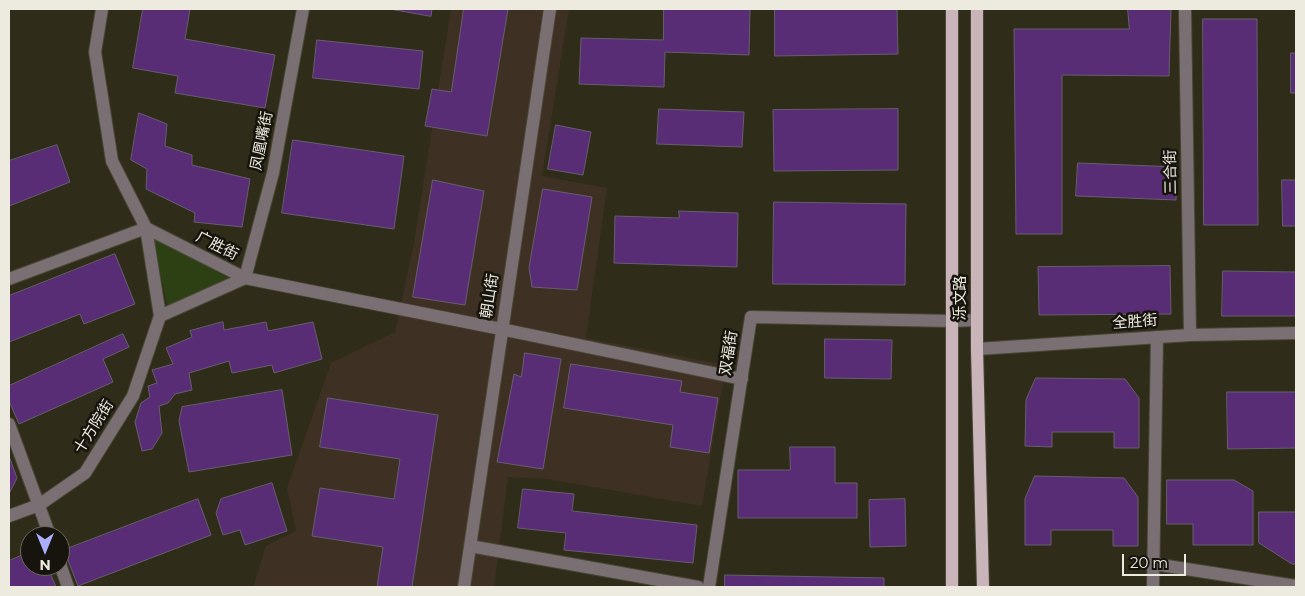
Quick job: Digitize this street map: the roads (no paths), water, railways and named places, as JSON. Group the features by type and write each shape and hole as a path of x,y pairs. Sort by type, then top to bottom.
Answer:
{"main road":[{"name":"泺文路","path":"952,9 952,587"},
{"name":"泺文路","path":"977,9 977,350 983,587"}],"street":[{"path":"9,279 146,228 112,160 95,52 102,9"},
{"name":"凤凰嘴街","path":"245,278 272,173 303,9"},
{"name":"朝山街","path":"464,587 550,9"},
{"name":"三合街","path":"1185,9 1190,335"},
{"name":"广胜街","path":"146,228 245,278 742,379"},
{"name":"十方院街","path":"9,516 39,504 84,473 133,396 160,316 146,228"},
{"path":"160,316 245,278"},
{"name":"双福街","path":"709,587 751,317 977,320"},
{"name":"全胜街","path":"977,350 1190,335 1296,333"},
{"path":"1153,587 1157,337"},
{"path":"9,424 47,526"},
{"path":"470,546 698,587"},
{"path":"1154,564 1296,586"}]}
